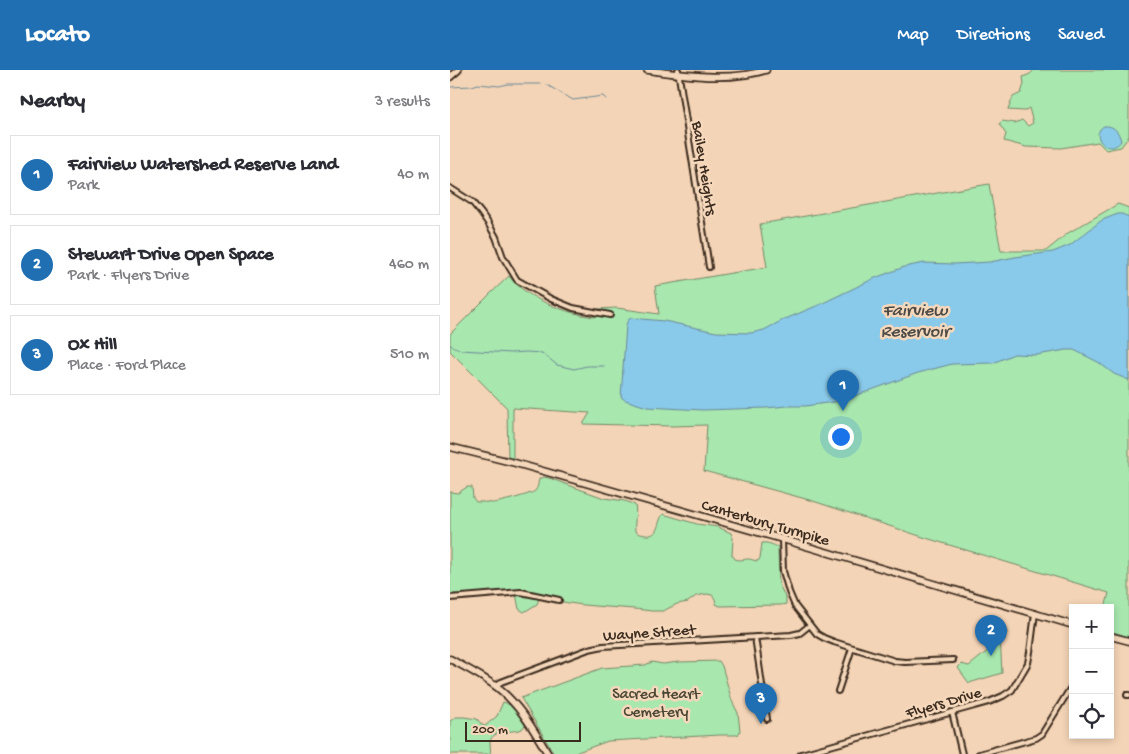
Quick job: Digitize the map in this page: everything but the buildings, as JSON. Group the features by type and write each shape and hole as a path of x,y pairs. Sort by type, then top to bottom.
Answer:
{"street":[{"path":"450,77 458,70"},
{"path":"647,70 706,76 734,76 766,70"},
{"name":"Bailey Heights","path":"678,72 709,267"},
{"path":"450,188 472,202 481,213 496,237 503,257 517,280 548,298 573,308 610,315"},
{"name":"Canterbury Turnpike","path":"450,447 515,463 782,539 1069,624"},
{"path":"782,539 783,571 789,592 795,606 817,634 852,648 895,661 953,660"},
{"path":"450,598 521,592 559,600"},
{"name":"Flyers Drive","path":"801,754 989,702 1003,696 1012,690 1028,663 1035,613"},
{"name":"Wayne Street","path":"495,686 501,682 589,649 603,646 791,636 800,633 810,625"},
{"path":"1114,637 1129,641"},
{"path":"755,638 766,719"},
{"path":"838,691 852,648"},
{"path":"450,659 495,686 507,696 520,710 548,754"},
{"path":"979,754 1036,738 1042,734 1069,690"},
{"path":"952,712 962,754"}],"green space":[{"path":"1034,70 1129,70 1129,136 1121,147 1106,150 1098,142 1061,148 1026,147 1004,141 1006,134 999,124 1002,121 1015,123 1022,120 1028,126 1033,123 1029,108 1024,111 1008,110 1013,97 1021,93 1024,84 1023,77"},
{"path":"989,184 1001,251 1046,251 1068,233 1118,204 1129,208 1129,637 1114,632 1114,604 1106,604 1109,593 926,538 813,501 704,471 707,425 583,424 590,413 513,408 513,459 508,458 507,408 450,351 450,334 509,276 526,292 548,304 573,313 595,317 596,309 617,308 659,314 655,286 767,267 760,224"},
{"path":"544,477 604,498 625,501 635,505 635,531 640,534 653,534 663,514 697,524 718,527 731,533 733,538 732,555 737,560 749,559 758,561 762,543 778,547 779,584 786,599 786,604 720,606 716,604 712,595 707,594 696,596 688,602 677,604 663,611 652,611 583,605 543,597 539,599 537,604 524,612 519,609 516,594 512,591 450,594 450,492 458,493 467,487 472,487 473,498 476,502 495,503 535,491 539,479"},
{"path":"1007,630 1007,634 1000,636 1002,673 969,683 958,668 961,664 969,666 990,649 989,631"},
{"name":"Sacred Heart Cemetery","path":"719,661 732,701 738,713 740,731 738,735 608,741 572,754 554,754 521,698 602,668 645,665 652,662 663,664"},
{"path":"503,702 510,705 518,715 525,725 522,729 495,735 490,742 490,754 450,754 450,721 456,717 464,717 477,719 485,726 497,716"}],"water":[{"path":"1104,126 1113,128 1119,135 1121,141 1116,146 1106,146 1099,139 1098,135"},
{"name":"Fairview Reservoir","path":"1118,214 1129,217 1129,380 1114,374 1098,362 1074,350 1066,350 1037,355 1014,354 993,363 952,364 918,373 841,401 805,406 703,410 647,407 621,397 626,325 631,318 664,321 716,332 751,333 764,330 875,278 904,267 924,263 990,262 1053,252 1070,245 1102,220"}],"waterway":[{"path":"450,87 478,84 499,86 508,84 541,84"},
{"path":"547,85 573,100 603,96 606,99"},
{"path":"450,345 461,350 542,353 557,365 574,369 587,366 604,366"}],"place":[{"name":"Fairview Watershed Reserve Land","path":"843,411"},
{"name":"Stewart Drive Open Space","path":"991,656"},
{"name":"Ox Hill","path":"761,724"}]}
